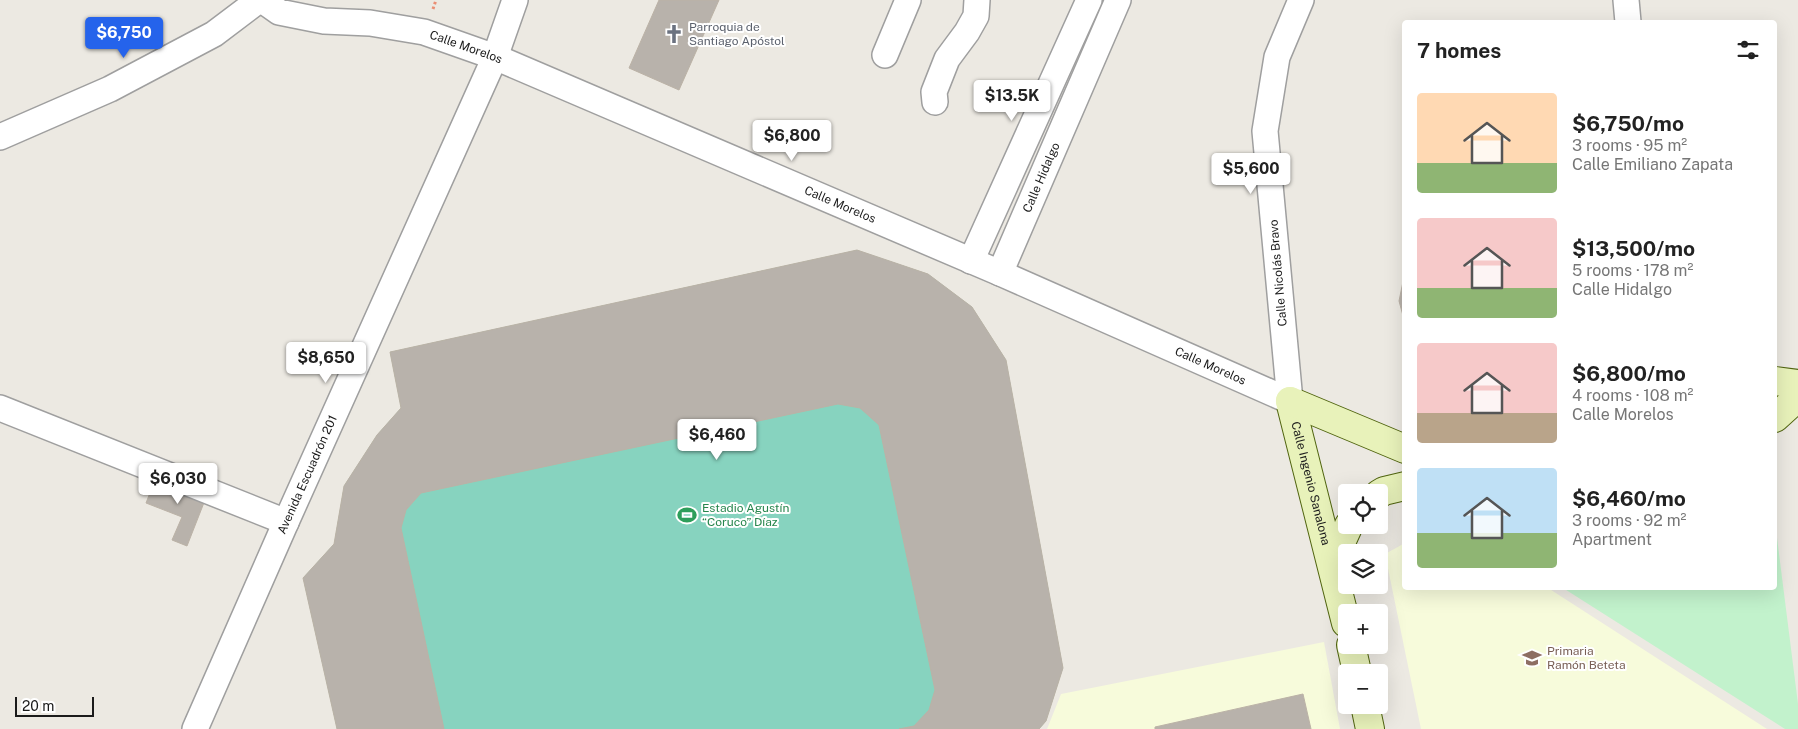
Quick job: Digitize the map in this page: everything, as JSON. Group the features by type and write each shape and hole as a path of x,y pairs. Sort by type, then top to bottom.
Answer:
{"main road":[{"path":"1777,381 1798,384"},
{"path":"1777,416 1798,397"},
{"name":"Calle Morelos","path":"1290,402 1402,448"},
{"name":"Calle Ingenio Sanalona","path":"1290,402 1342,604"},
{"path":"1388,490 1402,487"},
{"path":"1337,582 1339,547 1345,534"},
{"path":"1367,714 1370,729"}],"street":[{"name":"Calle Morelos","path":"261,0 279,12 324,21 370,23 424,32 495,57 1000,273 1290,402"},
{"path":"0,137 110,89 214,34 261,0"},
{"name":"Avenida Escuadrón 201","path":"195,729 495,57 515,0"},
{"path":"885,55 908,0"},
{"path":"935,102 934,92 947,59 976,16 977,0"},
{"name":"Calle Nicolás Bravo","path":"1290,402 1265,131 1276,56 1301,0"},
{"path":"1626,0 1628,20"},
{"path":"971,261 1085,1 1115,7"},
{"name":"Calle Hidalgo","path":"1000,273 1115,7"},
{"path":"0,408 286,522"}],"shaded area":[{"path":"1777,538 1798,704 1798,729 1785,729 1566,590 1777,590"},
{"name":"Primaria Ramón Beteta","path":"1402,545 1402,590 1551,590 1767,729 1421,729 1388,569 1388,552"},
{"path":"1324,642 1340,729 1047,729 1061,694"}],"green space":[{"name":"Estadio Agustín “Coruco” Díaz","path":"857,250 928,274 972,307 1006,360 1063,668 1046,721 1039,729 337,729 303,578 334,544 344,486 377,435 401,408 390,352"}],"building":[{"name":"Parroquia de Santiago Apóstol","path":"659,0 719,0 679,90 629,68"},
{"path":"857,250 928,274 972,307 1006,360 1063,668 1046,721 1039,729 899,729 914,726 929,710 935,690 879,425 860,408 838,404 421,493 406,510 401,528 444,729 337,729 303,578 334,544 344,486 377,435 401,408 390,352"},
{"path":"1402,286 1402,312 1399,301"},
{"path":"157,475 207,495 187,546 172,540 182,517 146,503"},
{"path":"1303,694 1311,729 1155,729 1155,727"}],"place":[{"name":"Parroquia de Santiago Apóstol","path":"674,34"},
{"name":"Estadio Agustín “Coruco” Díaz","path":"687,515"},
{"name":"Primaria Ramón Beteta","path":"1532,658"}]}
